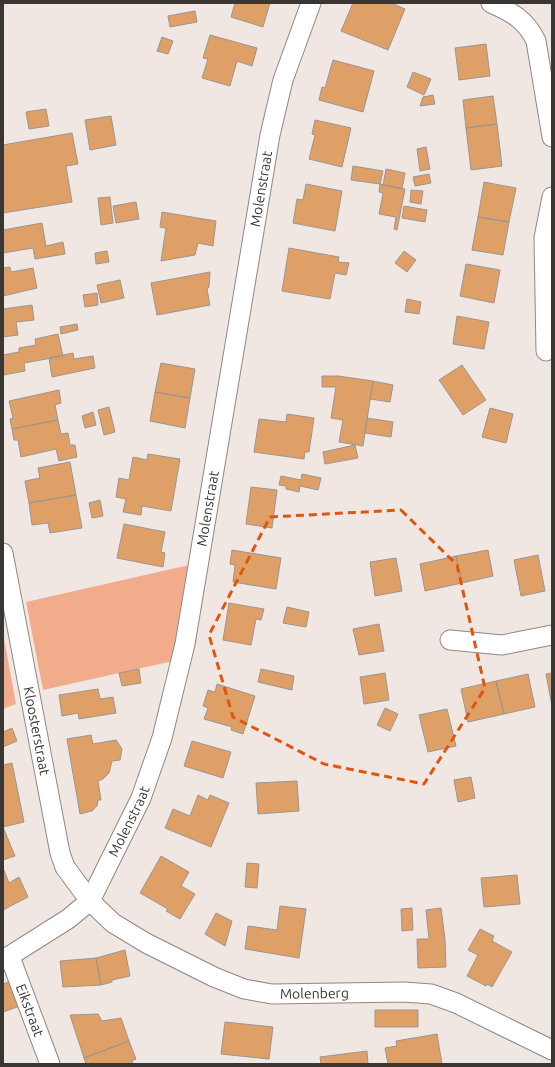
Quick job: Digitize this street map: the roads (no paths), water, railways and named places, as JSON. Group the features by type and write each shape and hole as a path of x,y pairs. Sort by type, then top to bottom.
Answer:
{"street":[{"name":"Molenstraat","path":"7,958 68,919 90,901 141,798 162,738 185,644 270,135 283,80 310,3"},
{"path":"491,3 511,11 522,20 536,41 552,137"},
{"path":"546,352 544,238 552,197"},
{"name":"Kloosterstraat","path":"3,553 60,853 65,867 90,901"},
{"path":"450,640 502,645 552,635"},
{"name":"Molenberg","path":"90,901 113,923 146,943 244,989 272,994 404,992 431,994 456,1003 552,1050"},
{"name":"Eikstraat","path":"7,958 50,1064"}]}
